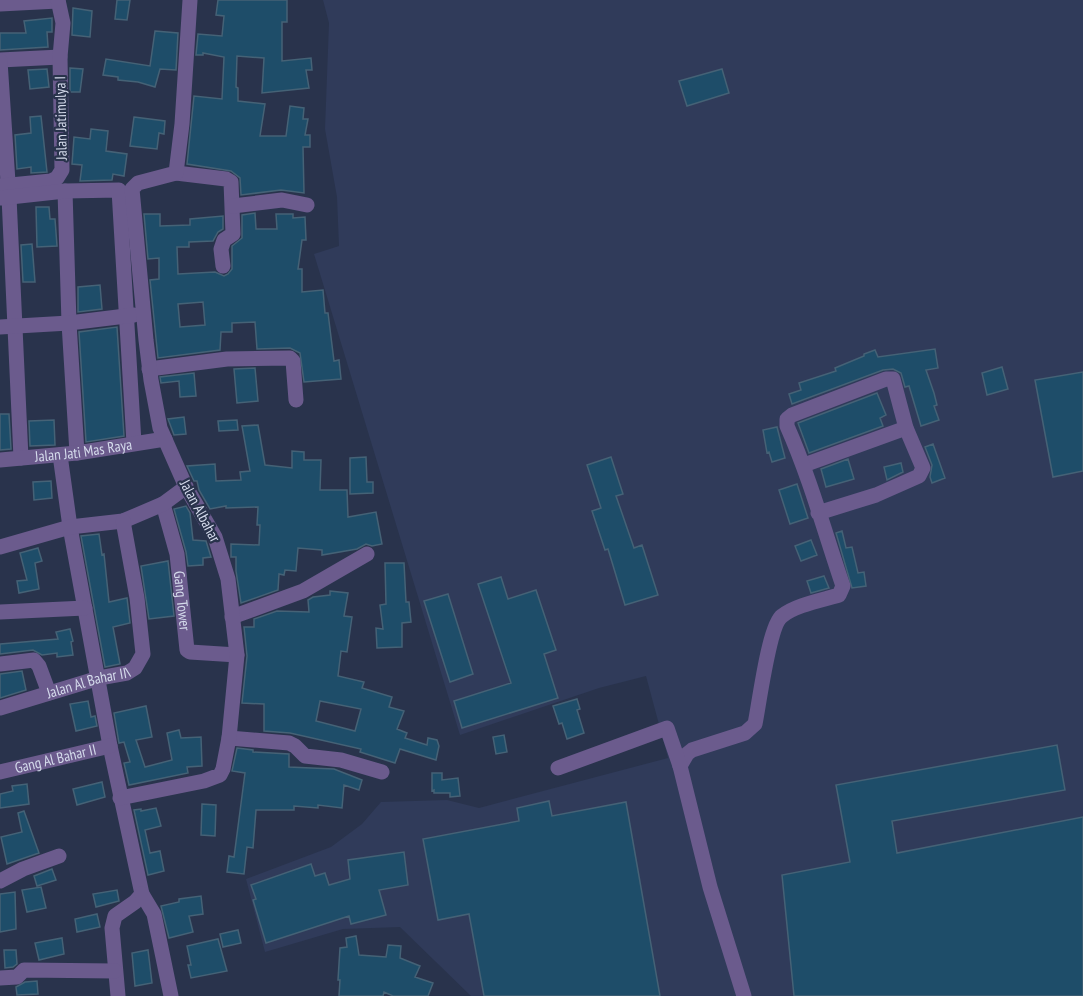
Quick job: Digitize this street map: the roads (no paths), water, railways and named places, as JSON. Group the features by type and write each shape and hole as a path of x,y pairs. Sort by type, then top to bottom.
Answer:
{"street":[{"path":"190,0 182,124 176,172 228,179 231,182 233,234 224,240 221,249 223,266"},
{"path":"0,4 58,1"},
{"name":"Jalan Jatimulya I","path":"4,192 51,181 57,178 62,170 60,57 63,22 58,1"},
{"path":"21,458 8,327 0,61 60,57"},
{"name":"Jalan Albahar","path":"120,798 204,781 220,775 229,738 237,655 228,579 216,537 186,487 160,428 150,374 132,189 138,183 176,172"},
{"path":"4,192 119,189 134,443"},
{"path":"65,191 69,323 77,453"},
{"path":"233,206 282,200 307,205"},
{"path":"8,327 69,323 143,313"},
{"path":"130,381 150,374 226,359 290,358 293,361 296,400"},
{"path":"680,766 692,750 746,734 755,724 772,633 779,618 789,611 842,593 843,586 818,513 804,465 787,426 787,419 792,415 891,379 895,382 906,428 923,468 920,475 876,495 818,513"},
{"path":"804,465 906,428"},
{"name":"Jalan Jati Mas Raya","path":"0,460 77,453 165,439"},
{"path":"60,455 70,527 120,798 142,894 154,914 171,996"},
{"path":"0,547 70,527 123,521 163,504 186,487"},
{"name":"Gang Tower","path":"163,504 177,554 187,650 237,655"},
{"name":"Jalan Al Bahar III","path":"0,708 99,678 127,673 140,663 143,654 137,598 123,521"},
{"path":"232,617 303,591 367,554"},
{"path":"0,612 85,608"},
{"path":"0,664 34,660 39,666 49,693"},
{"path":"558,768 667,728 680,766 710,887 744,996"},
{"path":"229,738 289,743 305,756 341,760 382,772"},
{"name":"Gang Al Bahar II","path":"0,772 110,746"},
{"path":"0,881 23,869 59,856"},
{"path":"118,996 112,928 115,916 142,894"},
{"path":"0,978 17,977 24,970 115,970"}]}
